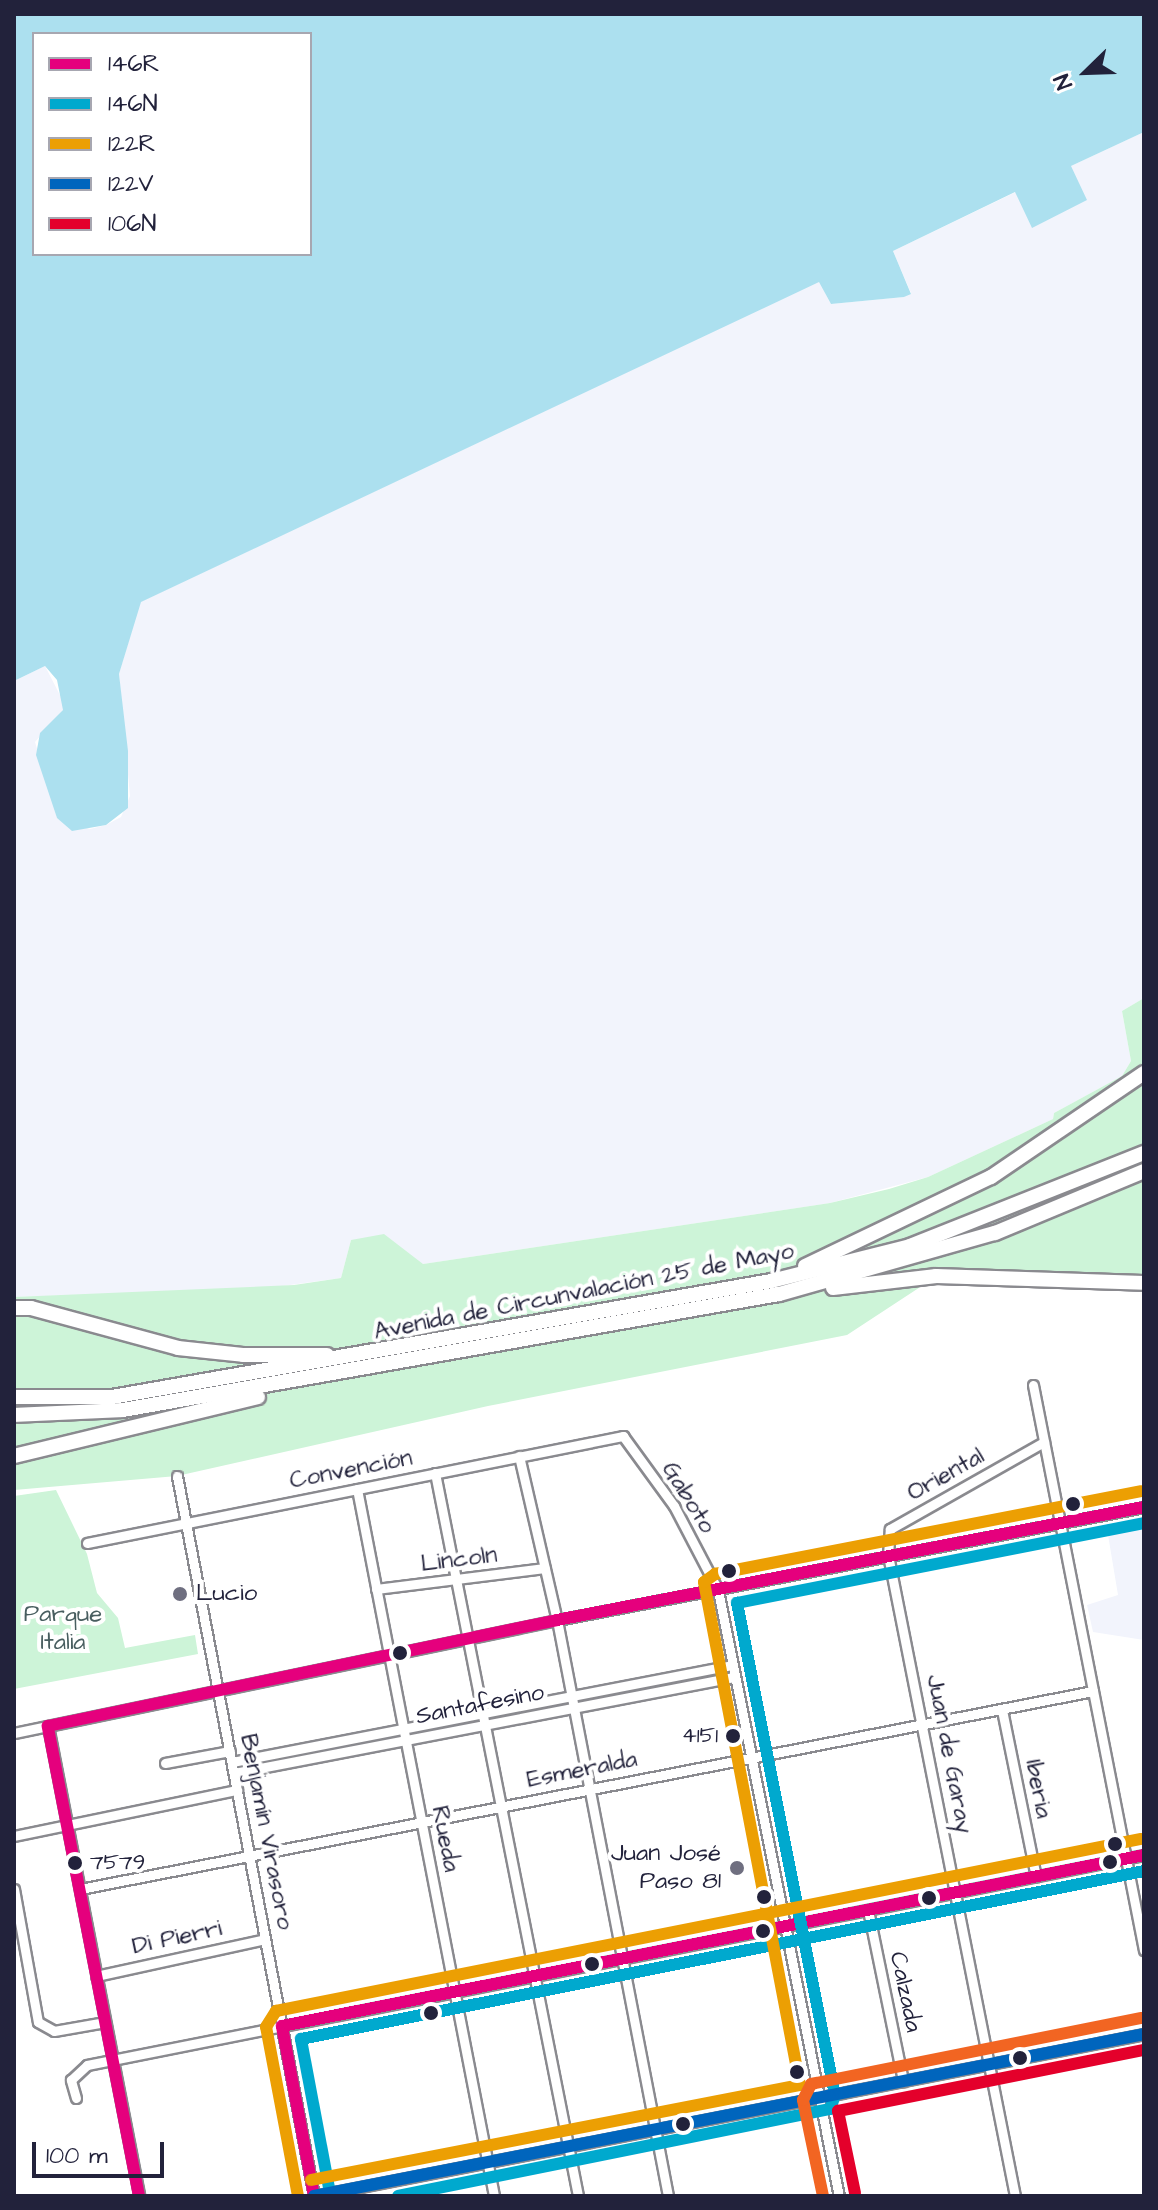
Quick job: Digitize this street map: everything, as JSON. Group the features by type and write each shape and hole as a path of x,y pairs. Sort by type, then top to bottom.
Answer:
{"highway":[{"path":"775,1288 955,1198 1043,1145 1144,1073"},
{"name":"Avenida de Circunvalación 25 de Mayo","path":"14,1397 112,1397 775,1288 910,1246 1102,1174 1144,1153"},
{"name":"Avenida de Circunvalación 25 de Mayo","path":"14,1415 123,1410 350,1373 917,1259 1106,1189 1144,1171"},
{"path":"775,1288 936,1276 1144,1283"},
{"path":"14,1308 31,1308 178,1348 243,1355 376,1354"},
{"path":"14,1456 350,1373"}],"street":[{"path":"1033,1385 1144,1947"},
{"name":"Convención","path":"87,1543 623,1436"},
{"name":"Gaboto","path":"623,1436 674,1506 718,1590 839,2196"},
{"name":"Oriental","path":"888,1555 890,1529 1044,1442"},
{"path":"519,1456 557,1620 668,2196"},
{"path":"435,1473 578,2196"},
{"name":"Benjamín Virasoro","path":"177,1476 314,2196"},
{"name":"Rueda","path":"357,1489 494,2196"},
{"path":"14,1733 557,1620 1144,1507"},
{"name":"Juan de Garay","path":"888,1555 1015,2196"},
{"name":"Lincoln","path":"376,1589 457,1583 545,1568"},
{"name":"Santafesino","path":"165,1763 231,1756 404,1728 732,1665"},
{"name":"Santafesino","path":"234,1773 734,1677"},
{"name":"Esmeralda","path":"80,1889 1093,1691"},
{"name":"Iberia","path":"1002,1710 1036,1877"},
{"path":"48,1726 139,2196"},
{"path":"14,1836 237,1790"},
{"path":"76,2098 71,2080 79,2069 113,2060 1144,1855"},
{"path":"14,1889 38,2022 54,2031 105,2022"},
{"name":"Calzada","path":"868,1910 903,2081"},
{"name":"Di Pierri","path":"96,1976 265,1939"},
{"path":"314,2196 1144,2034"},
{"path":"369,2185 374,2196"}],"shaded area":[{"path":"1144,132 1144,998 1122,1011 1131,1061 1122,1076 1054,1113 1053,1119 928,1177 830,1203 423,1264 351,1240 341,1278 261,1289 14,1297 14,681 45,666 63,701 63,710 35,742 57,818 90,829 106,825 121,817 130,796 119,674 140,602 819,281 831,304 904,297 911,293 893,251 1016,192 1032,227 1071,166"},
{"path":"1144,1522 1144,1640 1093,1632 1087,1605 1118,1595 1107,1529"}],"green space":[{"path":"1144,998 1144,1283 937,1276 847,1335 488,1406 177,1476 14,1490 14,1297 294,1285 341,1278 351,1240 384,1234 423,1264 830,1203 889,1189 928,1177 1053,1119 1054,1113 1122,1076 1131,1061 1122,1011"},
{"name":"Parque Italia","path":"56,1490 87,1554 97,1593 118,1618 125,1648 195,1635 198,1654 14,1689 14,1496"}],"water":[{"path":"14,14 1144,14 1144,132 1071,166 1087,200 1032,228 1015,192 893,251 911,294 831,304 819,282 141,602 119,674 128,751 128,808 106,825 72,831 57,818 36,755 40,733 63,710 57,680 45,666 14,681"}],"transit line":[{"name":"122R","path":"311,2180 800,2085 704,1582 715,1574 1141,1491"},
{"name":"146R","path":"139,2196 48,1726 557,1620 1144,1507"},
{"name":"146N","path":"398,2196 830,2109 835,2095 737,1603 1144,1523"},
{"name":"122R","path":"298,2196 266,2027 276,2011 1141,1839"},
{"name":"146R","path":"314,2196 282,2026 1144,1855"},
{"name":"146N","path":"330,2193 301,2039 1144,1871"},
{"path":"823,2196 803,2100 811,2084 1141,2018"},
{"name":"122V","path":"314,2196 1144,2034"},
{"name":"106N","path":"855,2193 838,2111 1144,2050"}],"place":[{"name":"Lucio","path":"180,1594"},
{"name":"4151","path":"733,1736"},
{"name":"7579","path":"75,1863"},
{"name":"Juan José Paso 81","path":"737,1868"}]}
